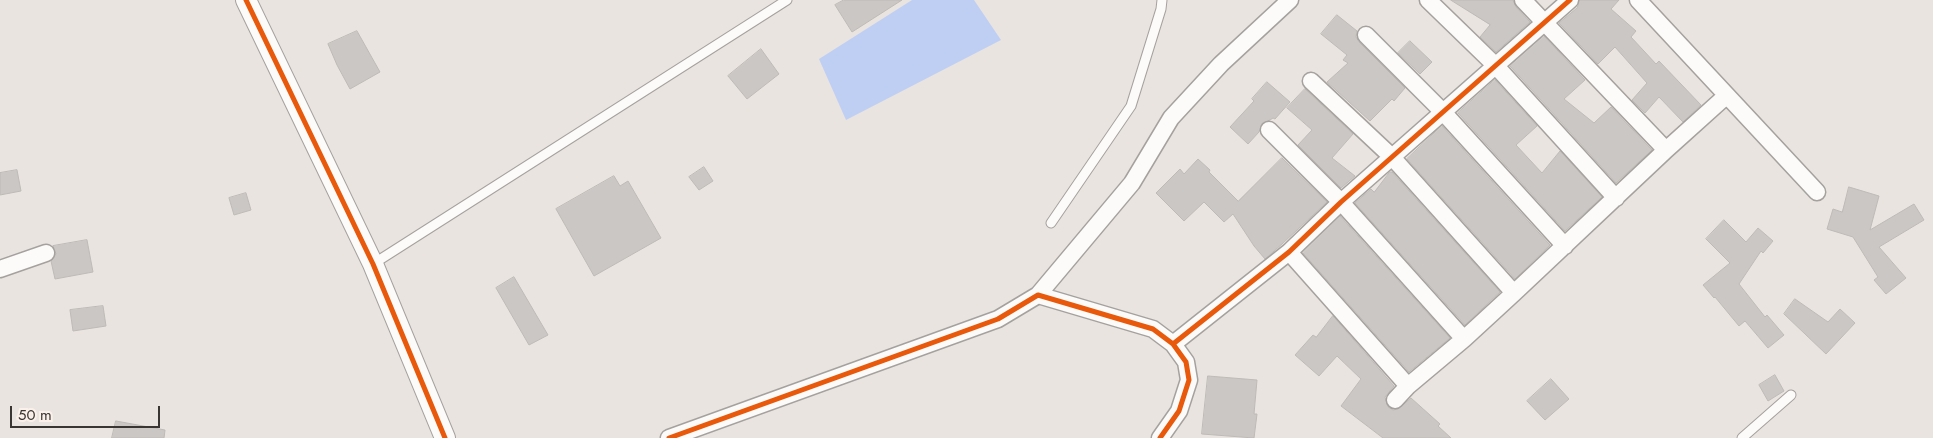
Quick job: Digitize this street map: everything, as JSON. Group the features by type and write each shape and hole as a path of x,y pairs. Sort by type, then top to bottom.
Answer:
{"street":[{"path":"246,0 373,264 445,438"},
{"path":"669,438 998,319 1038,295 1132,183 1171,118 1221,64 1290,0"},
{"path":"1428,0 1495,65 1616,198"},
{"path":"1523,0 1666,150"},
{"path":"1174,344 1289,252 1341,202 1570,0"},
{"path":"1638,0 1817,192"},
{"path":"1366,35 1443,112 1565,246"},
{"path":"1311,81 1392,157 1514,293"},
{"path":"1395,400 1408,386 1464,339 1726,96"},
{"path":"1268,130 1341,202 1464,339"},
{"path":"1289,252 1408,386"},
{"path":"0,269 46,253"},
{"path":"1038,295 1153,329 1174,344 1186,362 1189,380 1179,411 1160,438"}],"lane":[{"path":"373,264 787,0"},
{"path":"1051,222 1131,106 1161,9 1162,0"},
{"path":"1742,438 1791,395"}],"water":[{"path":"912,0 974,0 1001,40 846,120 819,59"}],"building":[{"path":"844,0 902,0 852,32 835,5"},
{"path":"1451,0 1513,0 1516,7 1530,22 1496,52 1480,37 1490,25"},
{"path":"1580,0 1619,0 1611,9 1636,31 1631,37 1656,64 1659,61 1701,105 1683,122 1659,97 1645,113 1632,100 1647,83 1615,47 1598,64 1559,23 1577,8"},
{"path":"1337,15 1357,31 1356,37 1359,42 1405,88 1394,101 1392,99 1370,121 1327,82 1348,63 1343,60 1347,55 1321,34"},
{"path":"357,31 380,72 350,89 328,44"},
{"path":"1544,36 1585,80 1564,99 1594,123 1611,107 1652,150 1616,183 1510,66"},
{"path":"1410,41 1432,62 1420,74 1398,53"},
{"path":"761,49 779,74 747,99 728,76"},
{"path":"1495,80 1537,126 1516,145 1542,173 1560,151 1602,197 1565,231 1458,113"},
{"path":"1267,82 1290,102 1275,119 1273,118 1262,123 1259,132 1248,144 1230,127 1254,101 1252,99"},
{"path":"1305,89 1353,134 1332,158 1355,176 1341,188 1298,145 1312,130 1287,108"},
{"path":"1442,126 1550,245 1515,279 1407,159"},
{"path":"1282,158 1327,202 1265,259 1233,214 1224,222 1204,202 1184,221 1156,193 1180,169 1184,174 1198,159 1238,201"},
{"path":"704,167 713,181 699,190 689,177"},
{"path":"17,170 21,191 0,195 0,173"},
{"path":"1390,172 1500,292 1465,325 1355,203 1371,189 1374,192"},
{"path":"614,176 620,186 628,181 661,238 594,276 556,209"},
{"path":"1849,187 1879,196 1870,230 1914,204 1924,220 1879,247 1906,278 1886,294 1874,280 1878,277 1853,237 1827,229 1833,209 1842,212"},
{"path":"246,193 251,210 234,215 229,198"},
{"path":"1340,216 1450,338 1409,372 1303,253"},
{"path":"1724,220 1746,242 1758,228 1773,241 1763,253 1761,251 1739,284 1765,317 1767,315 1784,335 1768,348 1745,321 1739,326 1703,285 1730,263 1706,239"},
{"path":"87,240 93,272 55,279 51,261 56,254 53,246"},
{"path":"514,277 548,335 529,345 496,288"},
{"path":"1795,299 1828,322 1840,309 1855,323 1826,354 1784,314"},
{"path":"103,306 106,326 73,331 70,310"},
{"path":"1333,316 1394,386 1385,397 1388,407 1393,410 1398,409 1411,398 1440,424 1438,426 1451,438 1383,438 1341,406 1361,379 1337,356 1319,376 1295,355 1313,335 1316,337"},
{"path":"1775,375 1784,391 1768,401 1759,385"},
{"path":"1208,376 1257,380 1254,414 1257,414 1254,438 1202,434"},
{"path":"1551,379 1569,399 1545,420 1527,401"},
{"path":"116,421 165,430 164,438 112,438"}],"cycle path":[{"path":"246,0 373,264 445,438"},
{"path":"1173,344 1289,252 1341,202 1570,0"},
{"path":"669,438 998,319 1038,295 1153,329 1173,344 1186,362 1189,380 1179,411 1160,438"}]}
